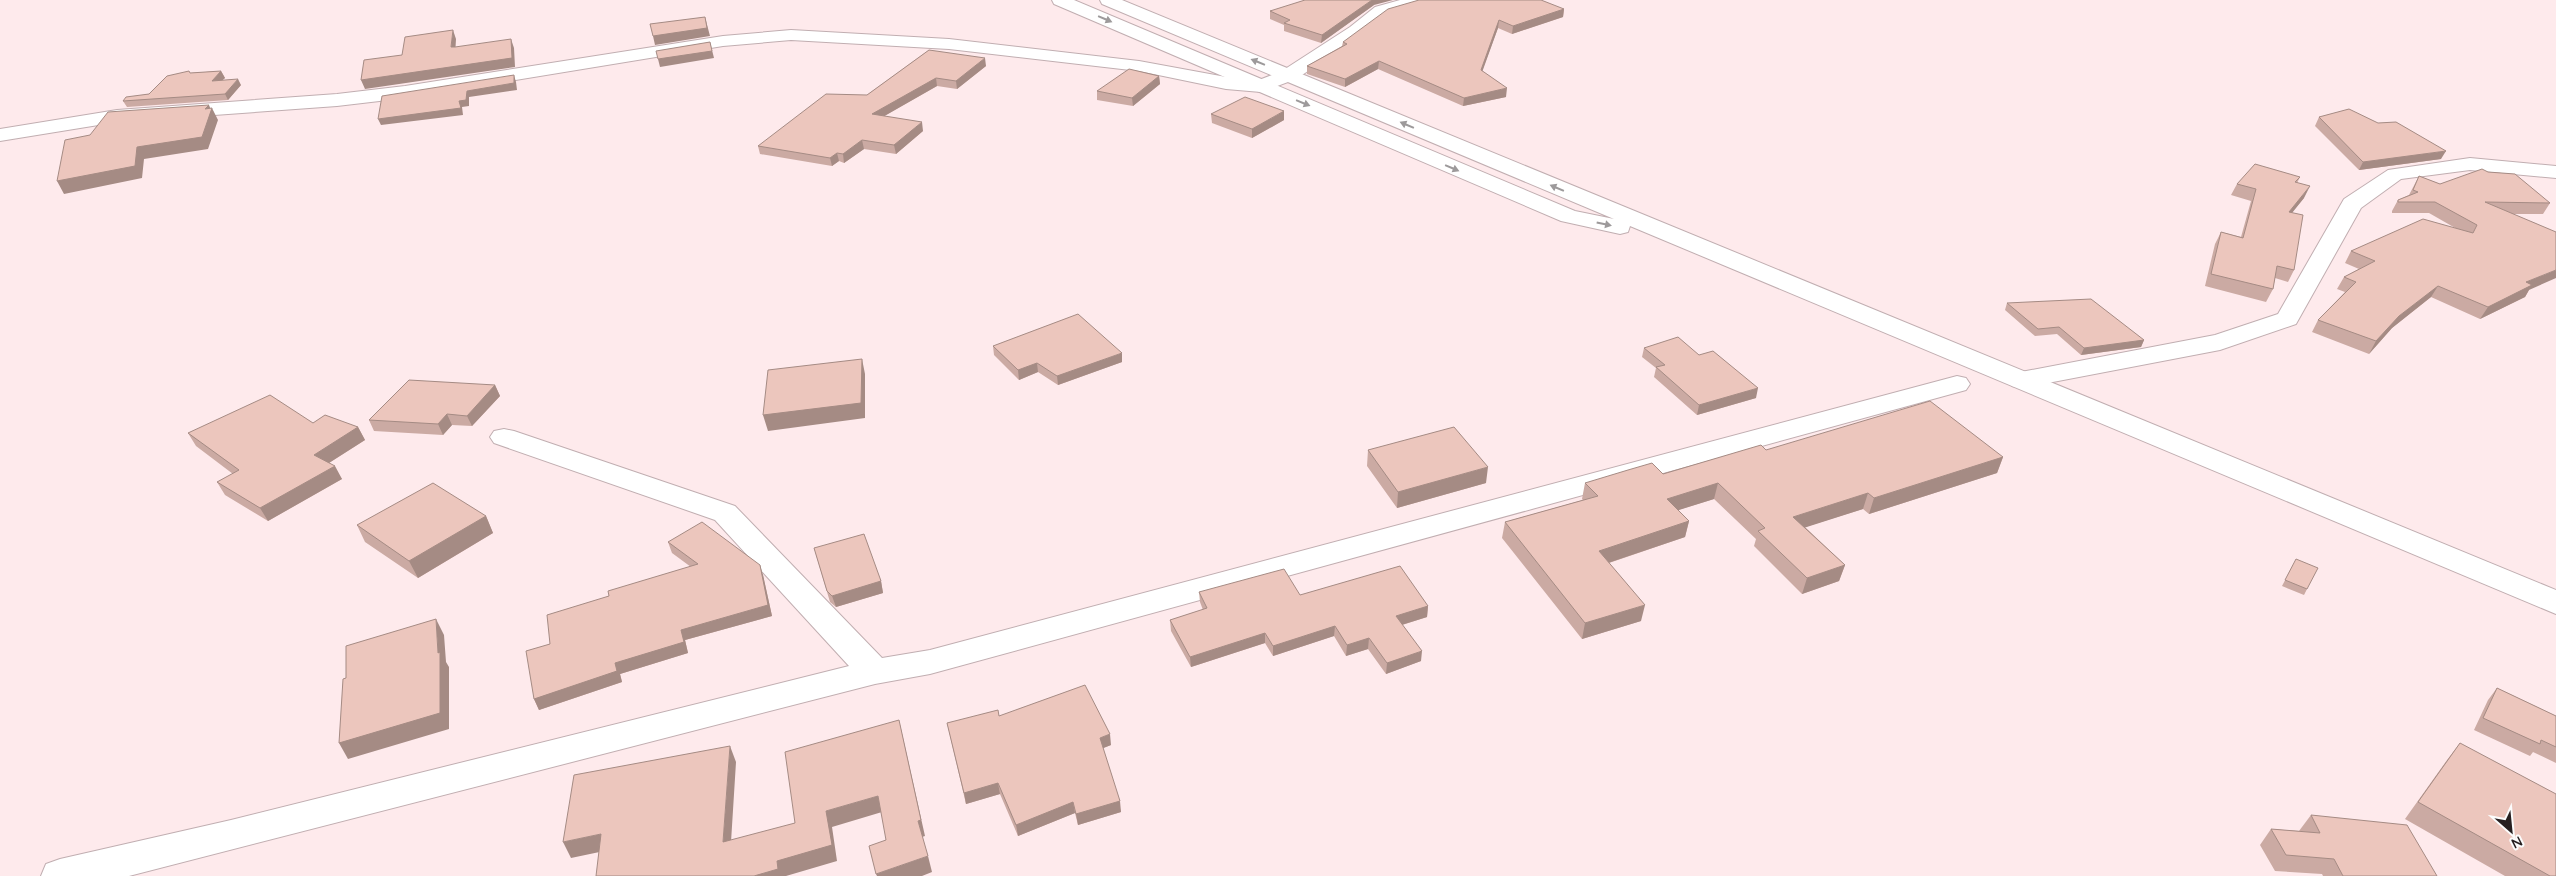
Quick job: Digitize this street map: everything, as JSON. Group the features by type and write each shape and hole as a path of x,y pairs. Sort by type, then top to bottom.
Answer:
{"street":[{"path":"1060,0 1570,216 1683,240"},
{"path":"1108,0 2556,603"},
{"path":"0,135 117,116 299,104 405,92 722,41 765,36 815,35 949,44 1139,66 1226,83 1261,86 1290,75 1381,12 1418,0"},
{"path":"2021,380 2220,342 2287,318 2352,204 2395,174 2470,164 2556,172"},
{"path":"60,876 231,836 875,672 940,660 1957,384"},
{"path":"504,437 725,513 875,672"}],"building":[{"path":"1305,0 1372,0 1322,35 1284,23 1290,20 1270,11"},
{"path":"1419,0 1541,0 1564,9 1513,26 1499,20 1481,70 1507,88 1464,98 1379,61 1345,79 1307,66 1347,44 1343,42 1388,9"},
{"path":"705,17 707,28 653,36 650,24"},
{"path":"453,30 451,47 511,39 512,58 361,80 364,60 402,55 405,37"},
{"path":"710,42 712,51 658,59 656,51"},
{"path":"929,50 985,58 956,81 936,78 872,114 922,122 894,145 862,140 843,154 837,153 830,158 758,146 826,94 867,95"},
{"path":"1129,69 1159,76 1132,98 1097,91"},
{"path":"189,71 190,73 221,71 212,81 238,79 225,94 123,101 126,97 149,94 167,76"},
{"path":"514,75 514,83 467,91 466,100 459,101 461,108 378,119 382,96"},
{"path":"1245,97 1284,111 1252,129 1211,114"},
{"path":"209,105 205,109 212,108 202,137 137,147 135,166 57,181 65,140 90,135 108,112"},
{"path":"2349,109 2378,123 2396,122 2446,151 2363,162 2319,117"},
{"path":"2255,164 2300,177 2295,182 2310,186 2289,212 2303,215 2294,270 2277,266 2273,289 2211,274 2221,232 2243,238 2256,189 2237,184"},
{"path":"2482,169 2488,172 2515,174 2550,203 2485,202 2556,232 2556,270 2526,282 2532,285 2488,307 2438,286 2399,316 2376,341 2318,320 2356,282 2344,277 2375,261 2351,251 2423,219 2473,233 2477,225 2435,202 2398,202 2398,200 2418,192 2413,190 2419,176 2440,184"},
{"path":"2091,299 2144,340 2084,348 2059,327 2038,329 2007,303"},
{"path":"1078,314 1122,353 1057,376 1037,363 1018,370 993,346"},
{"path":"1678,337 1699,355 1713,351 1758,388 1699,405 1656,367 1665,365 1644,348"},
{"path":"862,359 861,403 763,415 768,370"},
{"path":"409,380 495,385 467,416 447,414 438,424 369,420"},
{"path":"270,395 313,423 325,415 358,427 314,455 335,466 260,508 217,482 239,470 188,433"},
{"path":"1930,401 2003,457 1874,498 1868,493 1793,517 1845,565 1807,578 1758,531 1765,528 1718,483 1667,499 1689,521 1599,551 1645,605 1585,623 1505,522 1598,496 1585,483 1652,463 1663,474 1761,445 1766,450"},
{"path":"1454,427 1488,467 1398,492 1368,450"},
{"path":"433,483 486,516 409,561 357,525"},
{"path":"702,522 760,565 768,605 681,630 684,642 615,663 617,671 534,699 526,651 550,644 547,615 609,596 608,591 698,564 668,542"},
{"path":"864,534 881,581 832,596 827,591 814,548"},
{"path":"2296,559 2318,568 2307,589 2285,580"},
{"path":"1400,566 1428,606 1396,616 1422,651 1387,663 1369,638 1347,645 1335,626 1273,646 1265,633 1190,657 1170,620 1207,608 1199,592 1284,569 1300,595"},
{"path":"436,619 438,653 440,652 440,713 339,743 343,679 346,678 346,646"},
{"path":"1085,685 1110,734 1100,738 1120,801 1076,814 1073,802 1016,825 998,783 964,793 947,723 998,710 999,716"},
{"path":"2497,688 2556,716 2556,747 2541,740 2540,744 2483,718"},
{"path":"899,720 921,820 918,821 928,856 876,874 869,846 886,840 878,796 826,811 832,845 777,861 778,869 754,876 596,876 601,834 563,842 574,775 730,746 723,842 795,823 785,752"},
{"path":"2460,743 2556,794 2556,876 2550,876 2418,802"},
{"path":"2311,815 2407,825 2437,876 2343,876 2334,859 2286,855 2271,829 2320,833"}]}
